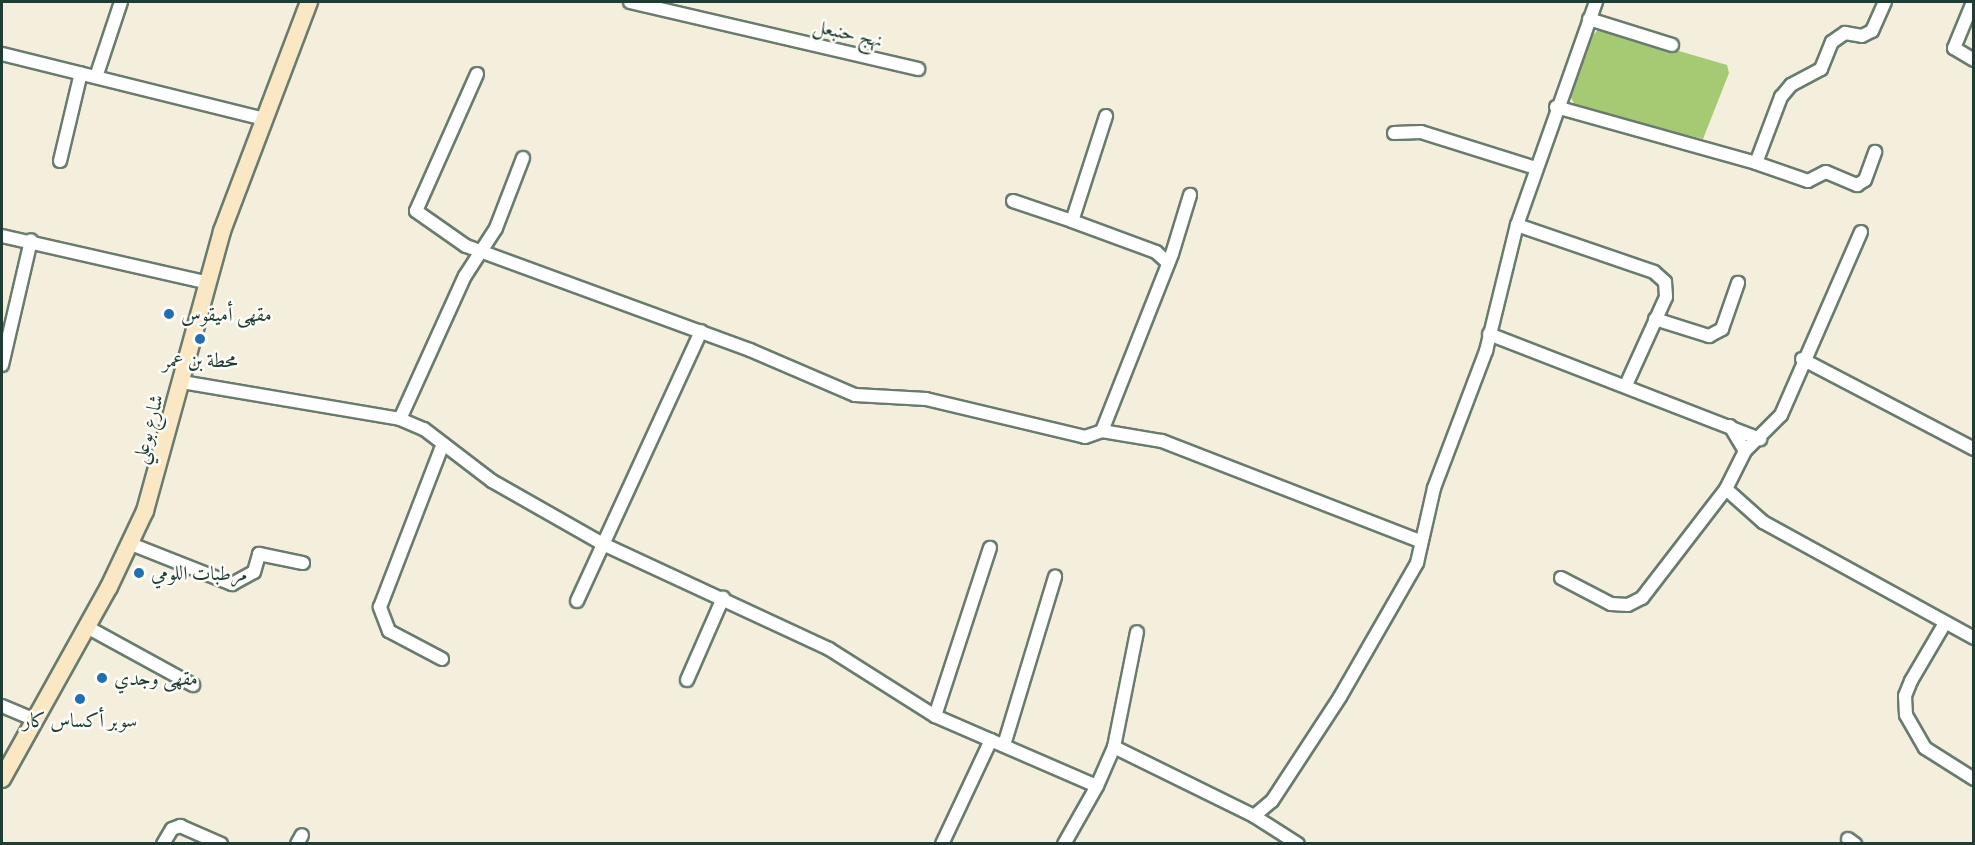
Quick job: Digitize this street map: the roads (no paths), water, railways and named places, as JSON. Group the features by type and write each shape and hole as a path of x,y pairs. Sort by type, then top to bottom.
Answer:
{"street":[{"path":"96,77 120,2"},
{"name":"شارع بوعلي","path":"2,779 131,544 154,487 182,382 205,282 309,2"},
{"name":"نهج حنبعل","path":"630,2 918,69"},
{"path":"1254,816 1272,801 1392,612 1417,563 1434,488 1486,351 1516,225 1556,107 1596,2"},
{"path":"1756,163 1786,91 1821,69 1832,42 1845,33 1862,36 1872,31 1885,2"},
{"path":"1973,2 1953,48 1974,60"},
{"path":"1589,19 1672,45"},
{"path":"2,54 264,119"},
{"path":"60,161 81,73"},
{"path":"477,74 416,211 478,251 701,331 855,395 926,399 1085,437 1102,431 1162,441 1420,542"},
{"path":"1556,107 1756,163 1808,181 1826,172 1857,185 1865,180 1875,152"},
{"path":"1072,221 1106,116"},
{"path":"1394,133 1421,132 1536,168"},
{"path":"400,419 478,251 496,228 523,158"},
{"path":"1102,431 1167,262 1190,195"},
{"path":"1013,201 1156,252 1167,262"},
{"path":"1516,225 1660,276 1665,282 1666,297 1654,319 1626,385"},
{"path":"1561,578 1611,604 1628,605 1642,598 1726,489 1745,451 1760,439 1781,415 1802,359 1861,232"},
{"path":"2,236 31,240 205,282"},
{"path":"2,365 31,240"},
{"path":"1654,319 1709,336 1722,329 1738,283"},
{"path":"577,601 701,331"},
{"path":"1489,334 1626,385 1760,439"},
{"path":"1802,359 1974,449"},
{"path":"182,382 400,419 424,429 492,481 603,544 829,649 935,716 1097,786"},
{"path":"1730,426 1745,451"},
{"path":"442,659 389,630 380,607 443,444"},
{"path":"1726,489 1763,522 1974,639"},
{"path":"131,544 232,584 254,572 259,554 303,563"},
{"path":"935,716 990,548"},
{"path":"1004,745 1055,577"},
{"path":"687,680 723,598"},
{"path":"1946,623 1911,681 1905,696 1906,715 1925,748 1974,779"},
{"path":"87,627 193,685"},
{"path":"1064,843 1097,786 1114,747 1137,632"},
{"path":"2,706 34,720"},
{"path":"942,843 991,740"},
{"path":"1114,747 1254,816 1298,843"},
{"path":"163,843 172,829 180,826 221,843"}],"place":[{"name":"مقهى أميقوس","path":"169,314"},
{"name":"محطة بن عمر","path":"200,339"},
{"name":"مرطبات اللومي","path":"139,573"},
{"name":"مقهى وجدي","path":"102,678"},
{"name":"سوبر أكساس كار","path":"80,699"}]}
